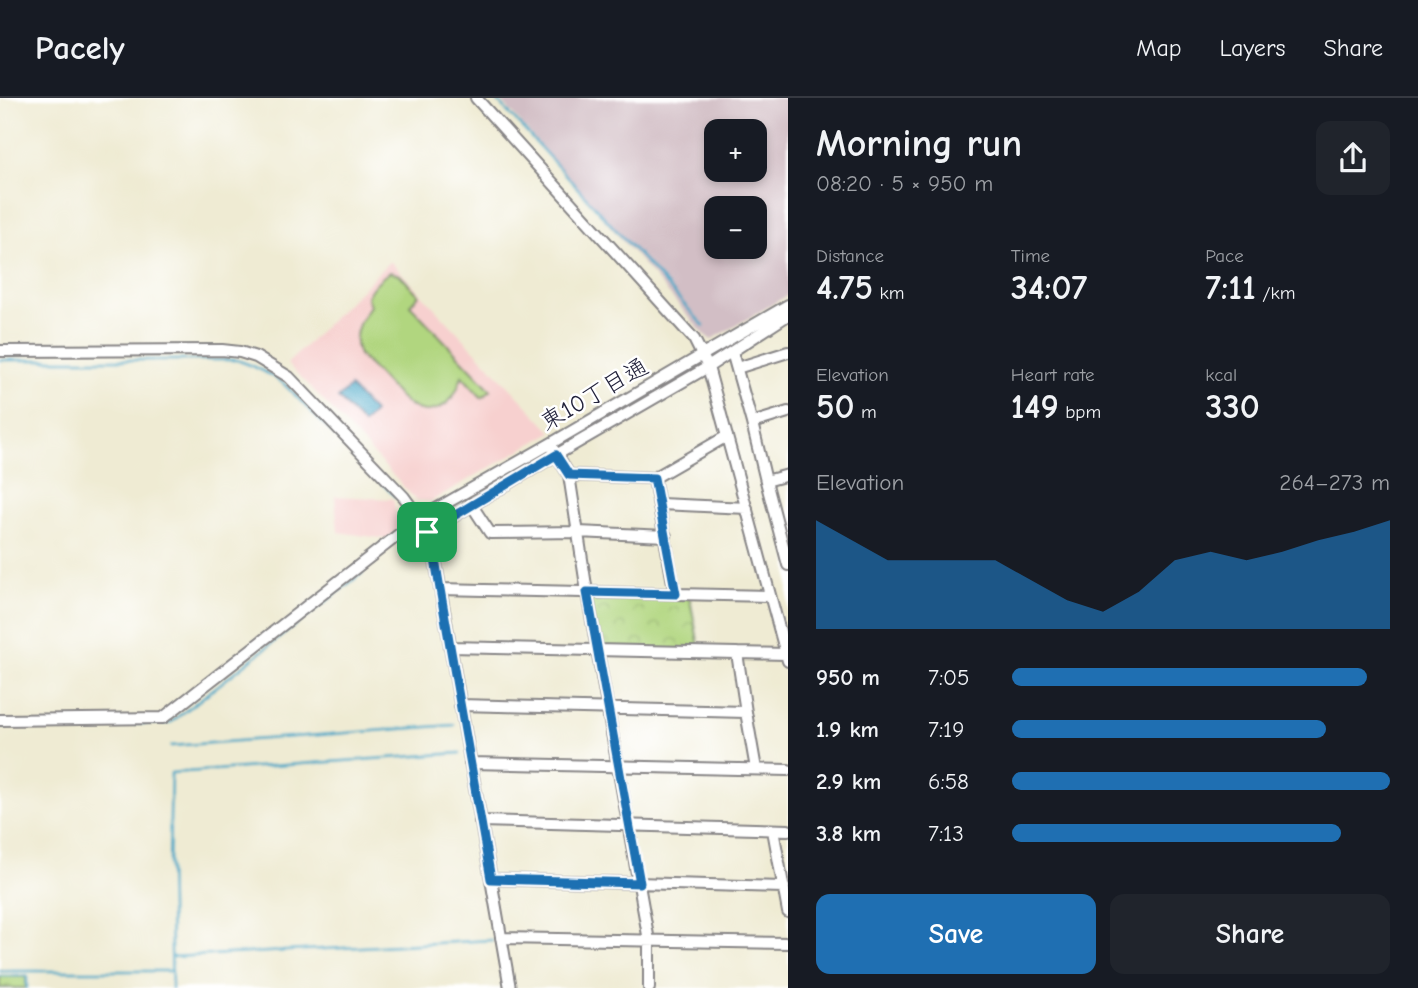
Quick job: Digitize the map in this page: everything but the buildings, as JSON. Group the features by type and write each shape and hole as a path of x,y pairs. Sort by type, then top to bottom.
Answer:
{"street":[{"path":"450,647 737,653 787,657 708,367 694,338 476,98"},
{"name":"東10丁目通","path":"0,720 163,718 420,518 553,449 788,305"},
{"path":"427,532 553,449 708,367 788,315"},
{"path":"0,351 222,350 256,357 289,377 404,497 420,518 433,552 510,988"},
{"path":"732,352 785,543 788,565"},
{"path":"737,368 788,352"},
{"path":"752,423 788,412"},
{"path":"569,475 654,478 727,436"},
{"path":"553,449 569,475 587,592 640,883 649,941 649,988"},
{"path":"766,481 788,475"},
{"path":"654,478 676,594"},
{"path":"471,504 490,533 578,532 666,536"},
{"path":"660,504 747,508"},
{"path":"440,589 770,596"},
{"path":"737,653 756,769"},
{"path":"460,705 746,712"},
{"path":"470,763 788,770"},
{"path":"480,821 788,830"},
{"path":"773,830 788,912"},
{"path":"491,879 784,887"},
{"path":"501,938 788,943"}],"shaded area":[{"path":"499,98 788,98 788,295 711,340"},
{"path":"390,261 552,432 431,501 416,500 287,364"},
{"path":"335,496 393,499 399,527 388,539 338,532"}],"green space":[{"path":"390,272 400,275 419,295 410,305 491,390 482,398 462,376 454,394 441,407 425,411 417,409 397,395 359,355 356,335 370,306 367,297 377,283"},
{"path":"587,592 689,594 700,651 598,649"},
{"path":"0,976 26,977 26,988 0,988"}],"water":[{"path":"350,387 374,412 363,424 338,398"}],"waterway":[{"path":"495,98 704,326"},
{"path":"0,360 237,360 283,383 395,496"},
{"path":"0,726 170,723 362,573"},
{"path":"171,746 454,725"},
{"path":"172,988 169,864 171,773 460,753"},
{"path":"172,957 492,940"},
{"path":"0,971 172,971"},
{"path":"0,976 27,976 27,988"}],"route":[{"path":"556,455 569,475 654,478 676,594 587,592 640,883 491,879 435,559 427,532 556,455"}]}
